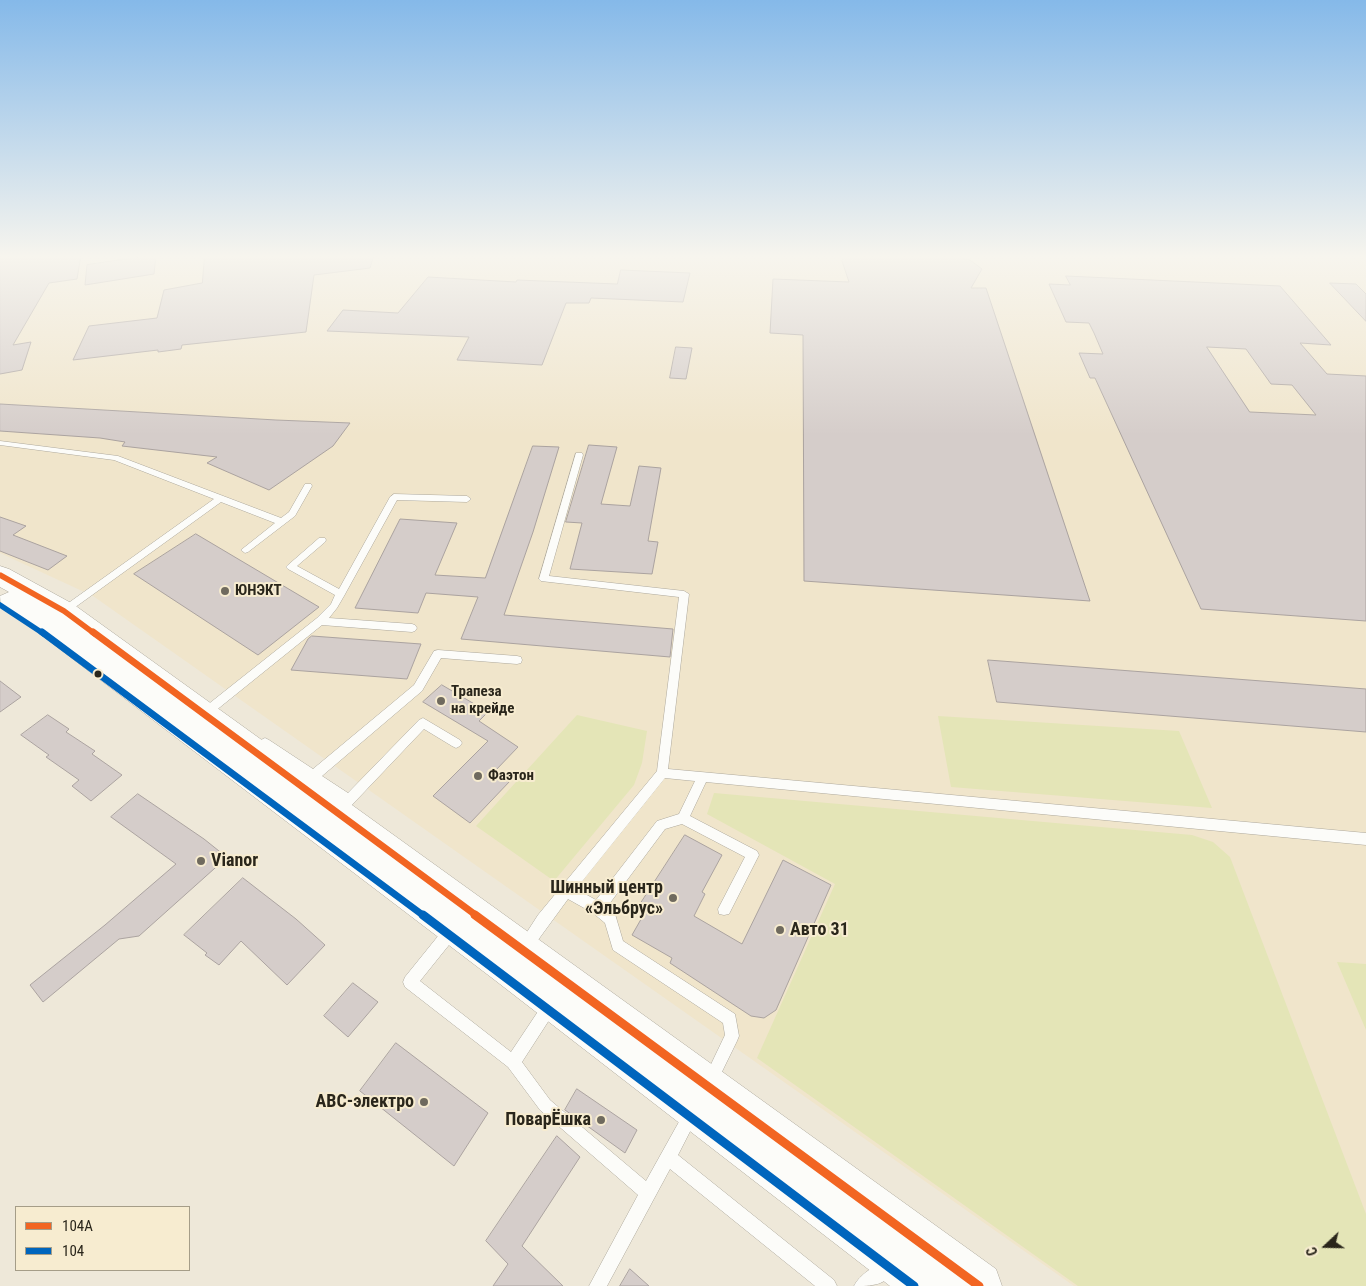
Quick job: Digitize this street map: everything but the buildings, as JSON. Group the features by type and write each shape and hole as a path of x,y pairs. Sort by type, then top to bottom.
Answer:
{"main road":[{"path":"0,575 454,927 516,958 553,1002 701,1097 979,1286"},
{"path":"0,595 55,618 215,713 343,806 516,958 701,1097 895,1278"}],"lane":[{"path":"0,444 116,458 282,522"},
{"path":"516,958 566,891 662,773 684,594 544,579 579,455"},
{"path":"245,550 292,514 308,486"},
{"path":"215,713 320,621 334,606 394,497 467,498"},
{"path":"55,618 221,498"},
{"path":"322,540 291,566 341,594"},
{"path":"320,621 412,628"},
{"path":"259,739 308,781 418,688 438,654 517,660"},
{"path":"343,806 423,723 456,743"},
{"path":"662,773 1366,839"},
{"path":"598,908 662,825 683,818 703,777"},
{"path":"683,818 753,854 724,910"},
{"path":"566,891 598,908 610,920 618,945 730,1019 732,1036 598,1286"},
{"path":"454,927 410,982 512,1062 546,1104 648,1193"},
{"path":"512,1062 553,1002"},
{"path":"668,1157 828,1286"}],"shaded area":[{"path":"0,315 1366,315 1366,1286 1074,1286 93,596 0,553"}],"green space":[{"path":"577,715 647,731 642,763 634,785 554,881 476,826"},
{"path":"938,716 1179,731 1212,808 951,787"},
{"path":"714,793 1192,835 1213,842 1230,857 1366,1214 1366,1286 1078,1286 757,1058 835,884 707,814"},
{"path":"1337,962 1366,964 1366,1030"}],"transit line":[{"name":"104А","path":"0,575 64,611 979,1286"},
{"name":"104","path":"0,605 35,627 504,975 914,1286"}],"place":[{"name":"ЮНЭКТ","path":"225,591"},
{"name":"Трапеза на крейде","path":"441,701"},
{"name":"Фаэтон","path":"478,776"},
{"name":"Vianor","path":"201,861"},
{"name":"Шинный центр «Эльбрус»","path":"673,898"},
{"name":"Авто 31","path":"780,930"},
{"name":"АВС-электро","path":"424,1102"},
{"name":"ПоварЁшка","path":"601,1120"}]}
